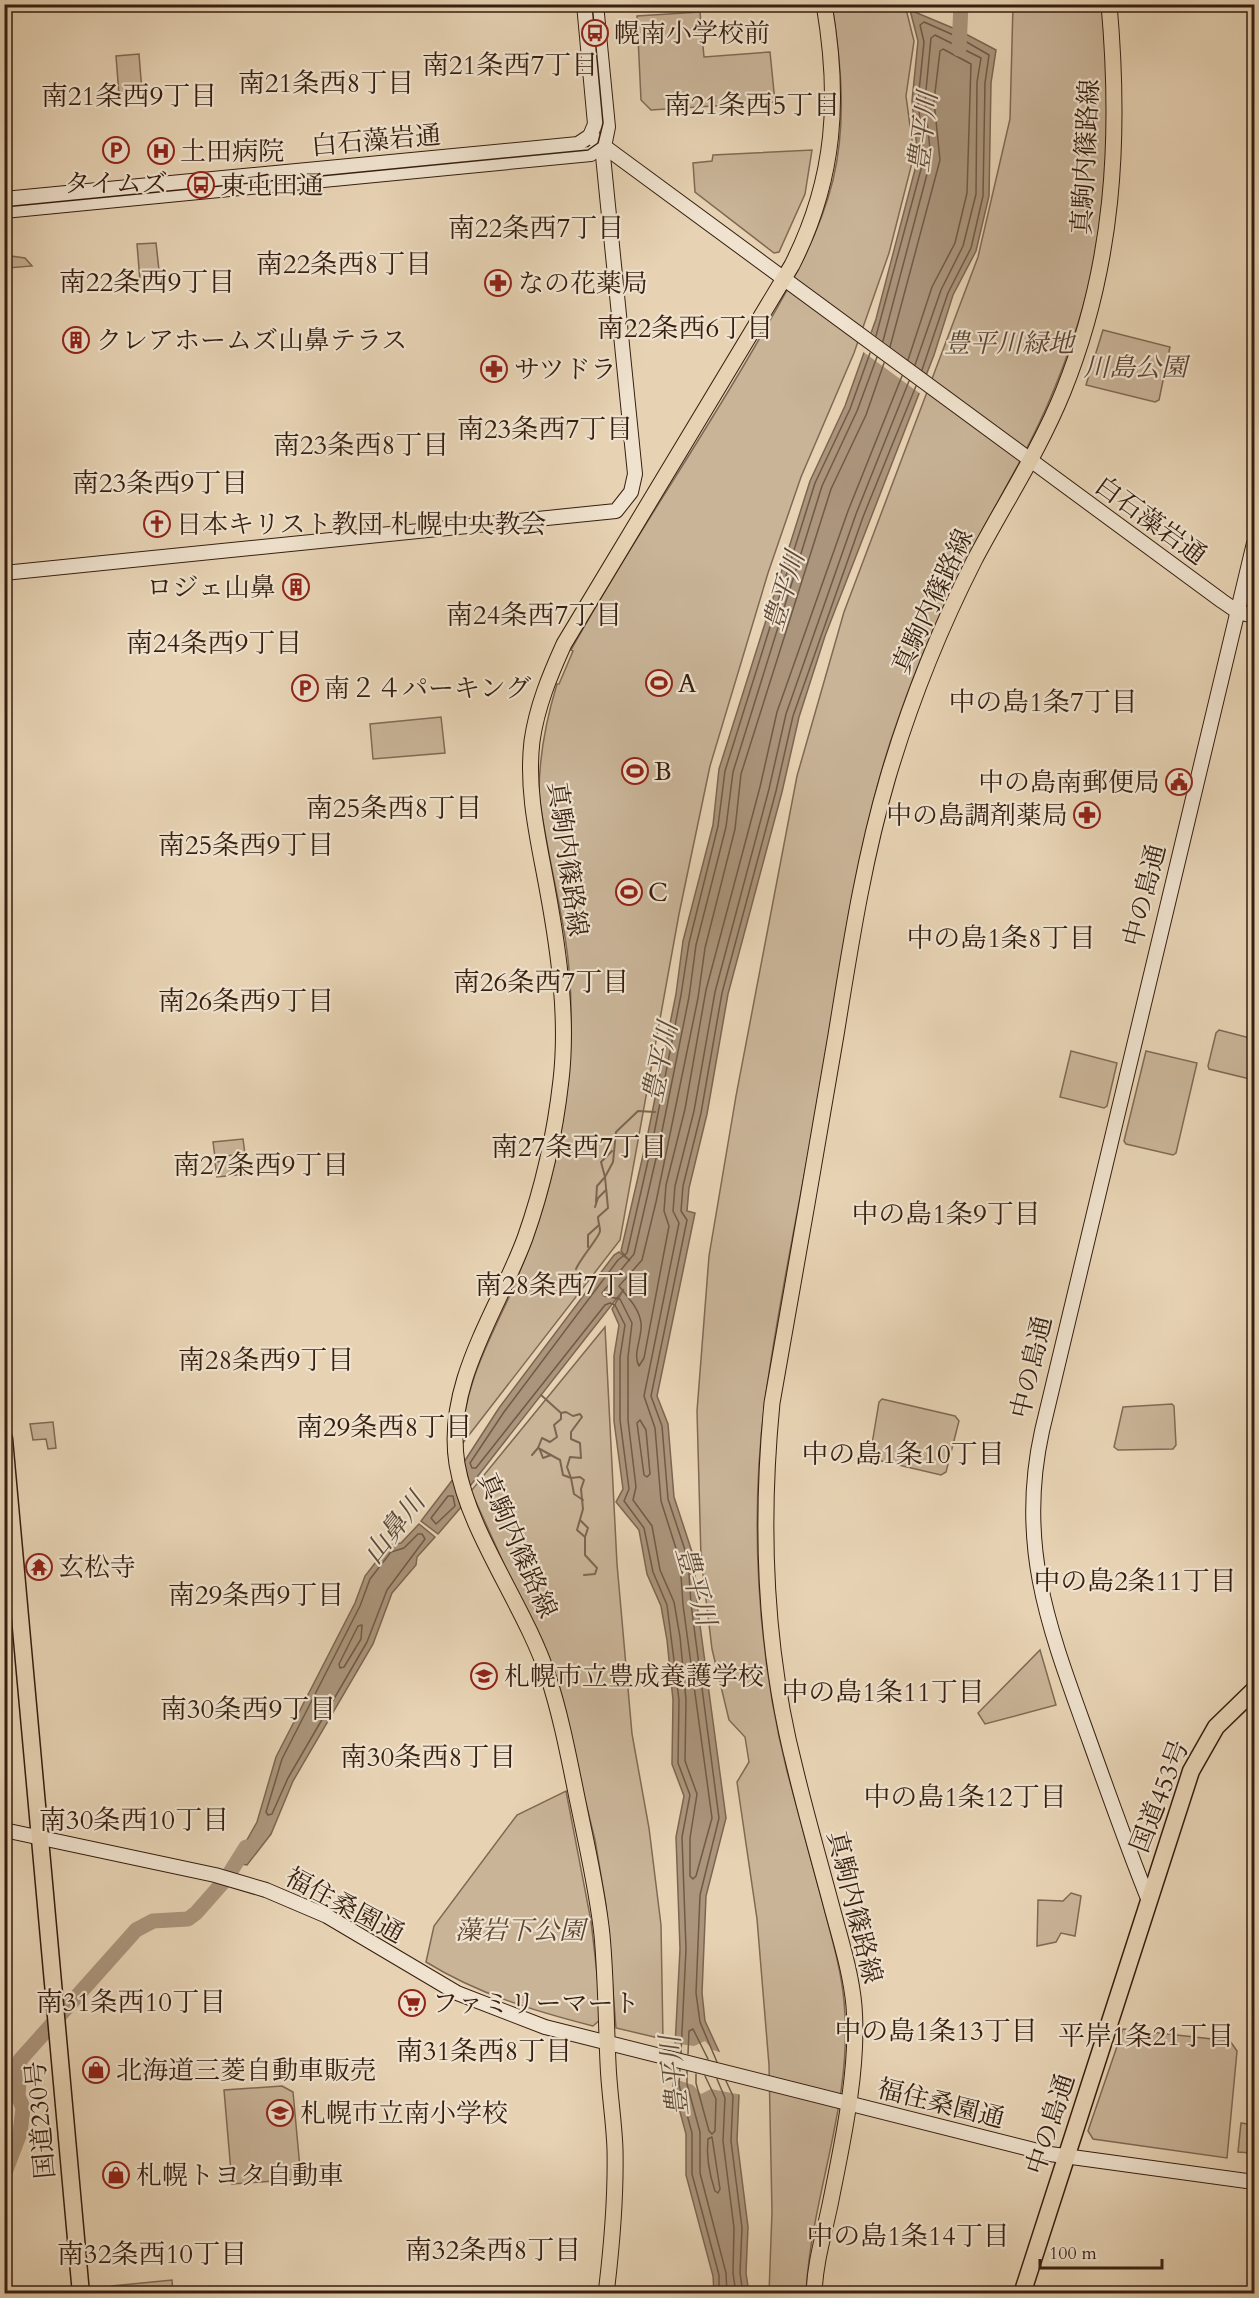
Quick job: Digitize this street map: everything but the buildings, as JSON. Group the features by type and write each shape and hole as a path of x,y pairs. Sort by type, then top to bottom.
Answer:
{"highway":[{"name":"国道230号","path":"4,1439 81,2294"},
{"name":"国道453号","path":"1149,1901 1197,1758 1222,1720 1254,1690"},
{"name":"中の島通","path":"1022,2294 1149,1901"}],"main road":[{"name":"真駒内篠路線","path":"606,2294 612,2249 615,2177 613,2045 599,1910 563,1731 538,1651 470,1508 456,1456 457,1408 465,1377 515,1264 542,1185 554,1135 561,1075 562,1019 557,950 532,813 531,762 537,716 547,682 564,644 787,282 808,232 822,190 831,143 834,81 824,4"},
{"name":"真駒内篠路線","path":"814,2294 816,2267 834,2184 855,2107 855,2052 851,1985 788,1739 772,1649 765,1535 766,1467 772,1403 857,913 883,794 914,697 943,626 1026,457 1064,389 1082,338 1106,236 1116,115 1110,4"}],"street":[{"path":"584,4 595,119 590,136 787,282"},
{"path":"4,573 616,511 631,492 635,474 602,146 608,127 596,4"},
{"name":"白石藻岩通","path":"4,199 570,146 585,141 590,136"},
{"name":"白石藻岩通","path":"4,211 585,156 602,146"},
{"name":"白石藻岩通","path":"787,282 1238,612 1254,616"},
{"name":"中の島通","path":"1149,1901 1054,1642 1035,1559 1033,1496 1040,1443 1254,543"},
{"name":"福住桑園通","path":"4,1830 215,1875 266,1890 327,1916 437,1983 525,2021 855,2107 1066,2157 1254,2182"}],"green space":[{"path":"832,5 902,5 907,13 914,41 906,96 914,155 889,253 854,353 801,477 768,573 710,766 679,914 620,1240 462,1444 463,1424 471,1386 520,1270 543,1206 555,1163 566,1099 571,1032 569,967 539,794 542,752 550,711 557,684 573,651 571,650 754,348 800,267 819,224 833,180 840,136 840,71"},
{"name":"豊平川緑地","path":"1013,5 1102,5 1109,116 1107,182 1099,238 1087,293 1050,399 935,625 890,743 867,829 849,916 820,1091 784,1280 761,1440 757,1536 759,1584 763,1632 777,1726 843,1989 845,2039 838,2112 815,2220 806,2293 769,2293 772,2212 769,2065 757,1919 737,1782 749,1762 745,1737 729,1720 712,1649 701,1558 697,1411 709,1256 736,1096 797,776 844,612 978,257 1010,119"},
{"path":"700,12 704,57 770,52 775,102 651,110 641,100 637,16"},
{"path":"139,54 142,92 119,95 116,56"},
{"path":"812,150 805,194 779,252 774,253 695,192 693,163 712,161 713,155"},
{"path":"5,243 10,243 11,256 25,258 32,266 8,268"},
{"path":"156,243 160,279 140,281 137,244"},
{"name":"川島公園","path":"1103,330 1170,347 1159,400 1155,402 1086,385"},
{"path":"441,717 445,753 373,759 370,724"},
{"path":"1219,1030 1254,1039 1254,1080 1209,1069 1216,1033"},
{"path":"1071,1051 1117,1063 1107,1106 1104,1108 1060,1097"},
{"path":"1146,1051 1197,1063 1176,1153 1173,1155 1126,1144 1124,1141"},
{"path":"243,1139 245,1154 215,1157 213,1142"},
{"path":"245,1159 247,1174 217,1177 215,1162"},
{"path":"605,1327 617,1564 632,1734 649,1828 661,1925 663,2039 616,2028 606,1905 595,1840 567,1727 547,1659 471,1491"},
{"path":"882,1399 955,1416 959,1421 946,1472 941,1475 873,1459 870,1456 879,1402"},
{"path":"1172,1404 1176,1445 1173,1449 1118,1450 1114,1447 1123,1407"},
{"path":"53,1422 56,1448 48,1449 46,1439 33,1440 30,1424"},
{"path":"1040,1650 1056,1705 985,1724 978,1713"},
{"name":"藻岩下公園","path":"566,1791 591,1921 602,2018 593,2026 549,2014 486,1992 426,1962 434,1926 517,1815"},
{"path":"1071,1893 1081,1896 1075,1936 1061,1933 1056,1942 1037,1946 1038,1900 1063,1901"},
{"path":"1123,2029 1230,2041 1237,2051 1227,2158 1093,2139 1088,2131"},
{"path":"282,2086 293,2092 301,2179 232,2184 224,2090"},
{"path":"1241,2123 1254,2125 1251,2153 1238,2152"},
{"path":"172,2280 173,2293 112,2293 112,2286"}],"water":[{"path":"910,10 960,31 996,50 991,83 989,196 976,251 953,295 934,355 825,636 799,717 782,792 728,994 707,1114 689,1188 687,1211 695,1213 657,1396 668,1424 674,1497 694,1558 697,1603 726,1818 706,1896 702,1993 705,2021 739,2095 737,2140 748,2227 746,2273 749,2293 714,2293 713,2276 686,2175 686,2134 673,2086 680,1949 676,1837 684,1796 672,1764 673,1700 667,1640 661,1606 647,1574 639,1530 616,1502 623,1489 614,1421 614,1356 619,1325 612,1309 624,1289 470,1486 464,1462 499,1408 614,1255 619,1252 630,1261 621,1251 676,994 683,941 713,825 719,769 810,481 845,406 876,319 918,158 912,101 918,41"},
{"path":"454,1478 462,1506 438,1534 421,1521"},
{"path":"419,1524 435,1537 417,1557 416,1565 392,1593 373,1644 293,1781 271,1834 247,1865 234,1863 257,1822 276,1757 355,1603 365,1576 389,1545 401,1543"}],"pier":[{"path":"869,331 929,376 922,395 862,351"},
{"path":"705,2041 713,2050 723,2053 742,2095 711,2089 701,2094 693,2085 671,2078 672,2043 694,2046"}],"waterway":[{"name":"豊平川","path":"959,49 961,4"},
{"path":"576,1269 599,1234 598,1217 608,1208 605,1177 613,1162 616,1132 638,1111 655,1112"},
{"path":"596,1202 597,1186 605,1177 601,1162 612,1151"},
{"path":"595,1207 598,1198 606,1190"},
{"path":"588,1247 588,1235 599,1225"},
{"path":"541,1395 561,1413 566,1412 573,1416 580,1414 582,1417 571,1432 571,1439 580,1443 581,1458 570,1457 567,1467 571,1478 580,1477 584,1480 581,1489 583,1509 577,1530 585,1537 585,1555 597,1568 595,1574 584,1575"},
{"path":"561,1413 561,1419 554,1425 557,1437 550,1442 542,1438 538,1448 560,1460 563,1475 571,1478 574,1494 583,1500"},
{"path":"532,1455 538,1448"},
{"path":"540,1450 543,1458 551,1455"},
{"path":"580,1520 588,1528 585,1537"},
{"name":"山鼻川","path":"4,2175 20,2133 23,2108 18,2096 20,2060 136,1930 153,1921 188,1919 196,1913 226,1879 246,1847"}],"tram line":[{"path":"4,207 588,150 598,143 603,123 592,4"}],"place":[{"name":"幌南小学校前","path":"595,33"},
{"name":"タイムズ","path":"116,150"},
{"name":"土田病院","path":"161,151"},
{"name":"東屯田通","path":"201,185"},
{"name":"なの花薬局","path":"498,283"},
{"name":"クレアホームズ山鼻テラス","path":"76,340"},
{"name":"サツドラ","path":"494,369"},
{"name":"日本キリスト教団 札幌中央教会","path":"157,524"},
{"name":"ロジェ山鼻","path":"296,587"},
{"name":"A","path":"659,683"},
{"name":"南２４パーキング","path":"305,688"},
{"name":"B","path":"635,771"},
{"name":"中の島南郵便局","path":"1179,782"},
{"name":"中の島調剤薬局","path":"1087,815"},
{"name":"C","path":"629,892"},
{"name":"玄松寺","path":"39,1567"},
{"name":"札幌市立豊成養護学校","path":"484,1676"},
{"name":"ファミリーマート","path":"412,2003"},
{"name":"北海道三菱自動車販売","path":"96,2070"},
{"name":"札幌市立南小学校","path":"280,2113"},
{"name":"札幌トヨタ自動車","path":"116,2175"}],"district":[{"name":"南21条西7丁目","path":"510,65"},
{"name":"南21条西8丁目","path":"326,83"},
{"name":"南21条西9丁目","path":"129,96"},
{"name":"南21条西5丁目","path":"752,105"},
{"name":"南22条西7丁目","path":"536,228"},
{"name":"南22条西8丁目","path":"344,264"},
{"name":"南22条西9丁目","path":"147,282"},
{"name":"南22条西6丁目","path":"685,328"},
{"name":"南23条西7丁目","path":"545,429"},
{"name":"南23条西8丁目","path":"361,445"},
{"name":"南23条西9丁目","path":"160,483"},
{"name":"南24条西7丁目","path":"534,615"},
{"name":"南24条西9丁目","path":"214,643"},
{"name":"中の島1条7丁目","path":"1043,702"},
{"name":"南25条西8丁目","path":"394,808"},
{"name":"南25条西9丁目","path":"246,845"},
{"name":"中の島1条8丁目","path":"1001,938"},
{"name":"南26条西7丁目","path":"541,982"},
{"name":"南26条西9丁目","path":"246,1001"},
{"name":"南27条西7丁目","path":"579,1147"},
{"name":"南27条西9丁目","path":"261,1165"},
{"name":"中の島1条9丁目","path":"946,1214"},
{"name":"南28条西7丁目","path":"563,1285"},
{"name":"南28条西9丁目","path":"266,1360"},
{"name":"南29条西8丁目","path":"384,1427"},
{"name":"中の島1条10丁目","path":"903,1454"},
{"name":"中の島2条11丁目","path":"1135,1581"},
{"name":"南29条西9丁目","path":"256,1595"},
{"name":"中の島1条11丁目","path":"883,1692"},
{"name":"南30条西9丁目","path":"248,1709"},
{"name":"南30条西8丁目","path":"428,1757"},
{"name":"中の島1条12丁目","path":"965,1797"},
{"name":"南30条西10丁目","path":"134,1820"},
{"name":"南31条西10丁目","path":"131,2002"},
{"name":"中の島1条13丁目","path":"936,2031"},
{"name":"平岸1条21丁目","path":"1146,2036"},
{"name":"南31条西8丁目","path":"484,2051"},
{"name":"中の島1条14丁目","path":"908,2236"},
{"name":"南32条西8丁目","path":"493,2250"},
{"name":"南32条西10丁目","path":"152,2254"}]}
